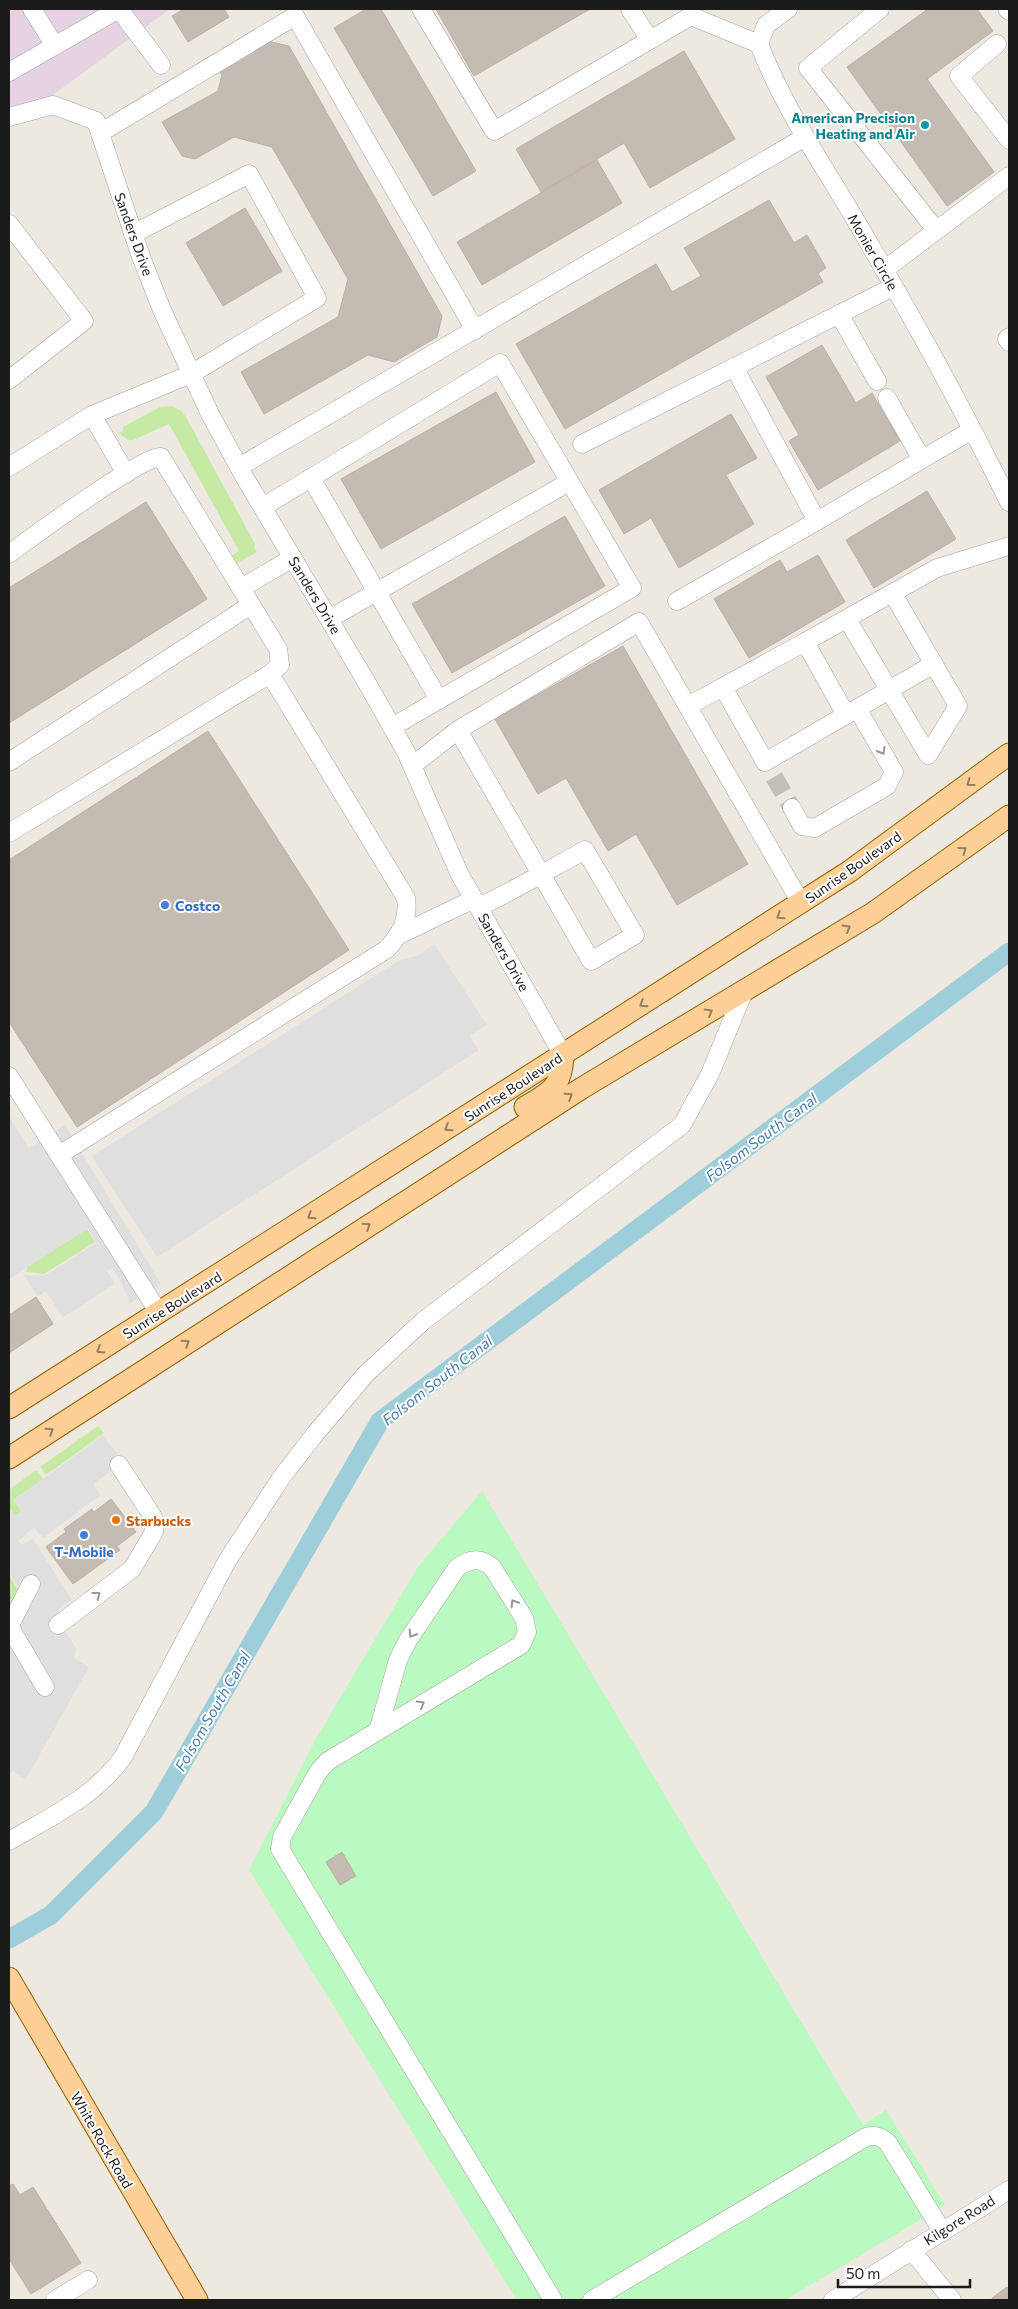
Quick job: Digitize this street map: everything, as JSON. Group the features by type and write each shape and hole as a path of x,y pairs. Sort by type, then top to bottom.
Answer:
{"main road":[{"name":"Sunrise Boulevard","path":"9,1408 850,871 1009,754"},
{"path":"9,1458 582,1088 873,913 1009,816"},
{"path":"499,1141 523,1109 554,1087 561,1077 563,1055"},
{"name":"White Rock Road","path":"12,1984 196,2300"}],"street":[{"path":"32,9 55,46"},
{"path":"9,72 119,9 161,65"},
{"path":"421,9 494,131 690,16 759,44 766,26 788,9"},
{"path":"630,9 650,40"},
{"path":"880,9 808,68 936,230"},
{"path":"9,117 53,105 98,127 295,16 475,330"},
{"name":"Monier Circle","path":"759,44 771,76 804,137 859,225 972,430 1009,502"},
{"path":"997,44 959,76 1009,140"},
{"name":"Sanders Drive","path":"98,127 133,234 162,310 190,374 239,467 392,727 412,766 460,875 563,1055"},
{"path":"239,467 804,137"},
{"path":"9,467 92,415 190,374 317,298 249,174 133,234"},
{"path":"884,270 1009,176"},
{"path":"9,224 84,321 9,380"},
{"path":"582,444 893,287"},
{"path":"839,314 877,381"},
{"path":"1009,337 1007,338 1009,342"},
{"path":"262,507 500,363 632,588 392,727"},
{"path":"734,367 817,521"},
{"path":"887,398 921,458"},
{"path":"92,415 126,474"},
{"path":"677,601 972,430"},
{"path":"9,554 50,524 126,474 152,458 161,457 278,649 280,665 270,674 9,833"},
{"path":"310,478 439,700"},
{"path":"329,619 569,482"},
{"path":"688,706 937,568 1009,546"},
{"path":"240,588 293,558"},
{"path":"847,619 928,755 958,706 893,594"},
{"path":"9,762 251,605"},
{"path":"412,766 458,730 639,622 801,903"},
{"path":"792,808 802,826 815,828 887,786 894,772 806,642"},
{"path":"722,687 770,770 852,712 934,664"},
{"path":"59,1155 387,949 399,935 408,912 406,898 270,674"},
{"path":"399,935 540,875 585,850 635,935 591,961 540,875 458,730"},
{"path":"9,1841 89,1794 109,1776 123,1757 227,1561 280,1478 366,1374 423,1321 467,1286 614,1179 682,1125 710,1074 744,991"},
{"path":"9,1076 159,1313"},
{"path":"58,1625 132,1569 154,1532 153,1517 118,1465"},
{"path":"379,1728 398,1660 408,1640 456,1568 469,1561 485,1561 492,1567 524,1618 527,1632 521,1645 379,1728 322,1766 282,1837 280,1850 553,2300"},
{"path":"31,1584 9,1626 45,1687"},
{"path":"592,2300 872,2135 878,2136 888,2143 942,2231"},
{"name":"Kilgore Road","path":"833,2300 1009,2190"},
{"path":"911,2250 952,2300"},
{"path":"55,2300 88,2280"}],"shaded area":[{"path":"9,9 170,9 9,127"},
{"path":"434,944 487,1025 470,1036 479,1050 157,1257 92,1156 398,961 419,955"},
{"path":"9,1116 29,1148 65,1125 161,1284 130,1303 122,1284 112,1268 107,1271 115,1284 63,1317 46,1291 38,1296 24,1275 44,1276 96,1243 88,1228 9,1279"},
{"path":"103,1435 123,1462 93,1484 100,1495 43,1538 34,1527 18,1541 21,1545 33,1539 72,1600 60,1607 57,1618 77,1650 73,1658 89,1667 26,1779 13,1771 9,1774 9,1613 21,1592 9,1572 9,1509 14,1516 20,1514 21,1511 14,1500"}],"green space":[{"path":"172,406 181,411 186,417 255,544 254,548 257,552 237,563 230,557 239,551 169,424 133,440 128,440 119,433 123,431 123,427 160,407"},
{"path":"87,1229 95,1242 44,1274 26,1272 27,1267"},
{"path":"98,1426 104,1433 46,1475 40,1467"},
{"path":"36,1470 43,1479 13,1500 21,1510 15,1516 9,1508 9,1490"},
{"path":"482,1491 863,2125 886,2110 945,2205 785,2300 517,2300 249,1870 317,1737 418,1567"},
{"path":"9,1575 19,1591 9,1610"}],"building":[{"path":"184,9 224,9 229,17 188,42 172,16"},
{"path":"366,9 381,9 476,171 433,196 334,28"},
{"path":"436,9 590,9 474,76"},
{"name":"American Precision Heating and Air","path":"928,9 977,9 993,31 927,79 994,172 947,206 847,67"},
{"path":"267,41 289,46 442,316 437,337 394,362 368,355 264,414 241,372 338,317 348,279 272,147 234,137 195,159 182,156 162,122 218,91 222,75 218,69"},
{"path":"684,51 735,139 650,188 624,143 541,192 516,149"},
{"path":"597,160 622,203 482,285 457,242"},
{"path":"769,200 794,243 807,235 826,268 818,273 823,282 565,429 516,344 656,264 672,292 701,276 684,248"},
{"path":"245,208 282,271 223,306 186,243"},
{"path":"822,345 856,403 872,393 900,441 818,490 789,441 799,435 766,377"},
{"path":"496,392 535,462 381,549 341,479"},
{"path":"731,414 757,458 726,475 754,524 679,568 651,518 624,534 599,490"},
{"path":"927,491 956,539 874,588 846,540"},
{"path":"146,502 207,599 9,723 9,588"},
{"path":"565,516 605,586 452,673 412,604"},
{"path":"818,555 845,602 749,658 714,599 780,560 787,572"},
{"path":"623,646 748,864 677,905 636,834 608,851 566,778 538,794 495,719"},
{"name":"Costco","path":"208,731 349,950 77,1127 9,1022 9,860"},
{"path":"36,1297 53,1324 9,1353 9,1315"},
{"path":"111,1499 136,1532 117,1546 120,1550 73,1584 46,1547 66,1532 64,1529 92,1509 94,1512"},
{"path":"342,1852 356,1876 340,1885 326,1862"},
{"path":"13,2184 20,2195 33,2187 81,2263 31,2294 9,2259 9,2186"},
{"path":"1007,2287 1009,2290 1009,2300 993,2300 992,2298"}],"waterway":[{"name":"Folsom South Canal","path":"9,1939 51,1915 154,1812 380,1421 1009,952"}],"tunnel":[{"path":"774,777 792,808"}],"place":[{"name":"American Precision Heating and Air","path":"925,125"},
{"name":"Costco","path":"165,905"},
{"name":"Starbucks","path":"116,1520"},
{"name":"T-Mobile","path":"84,1535"}]}
